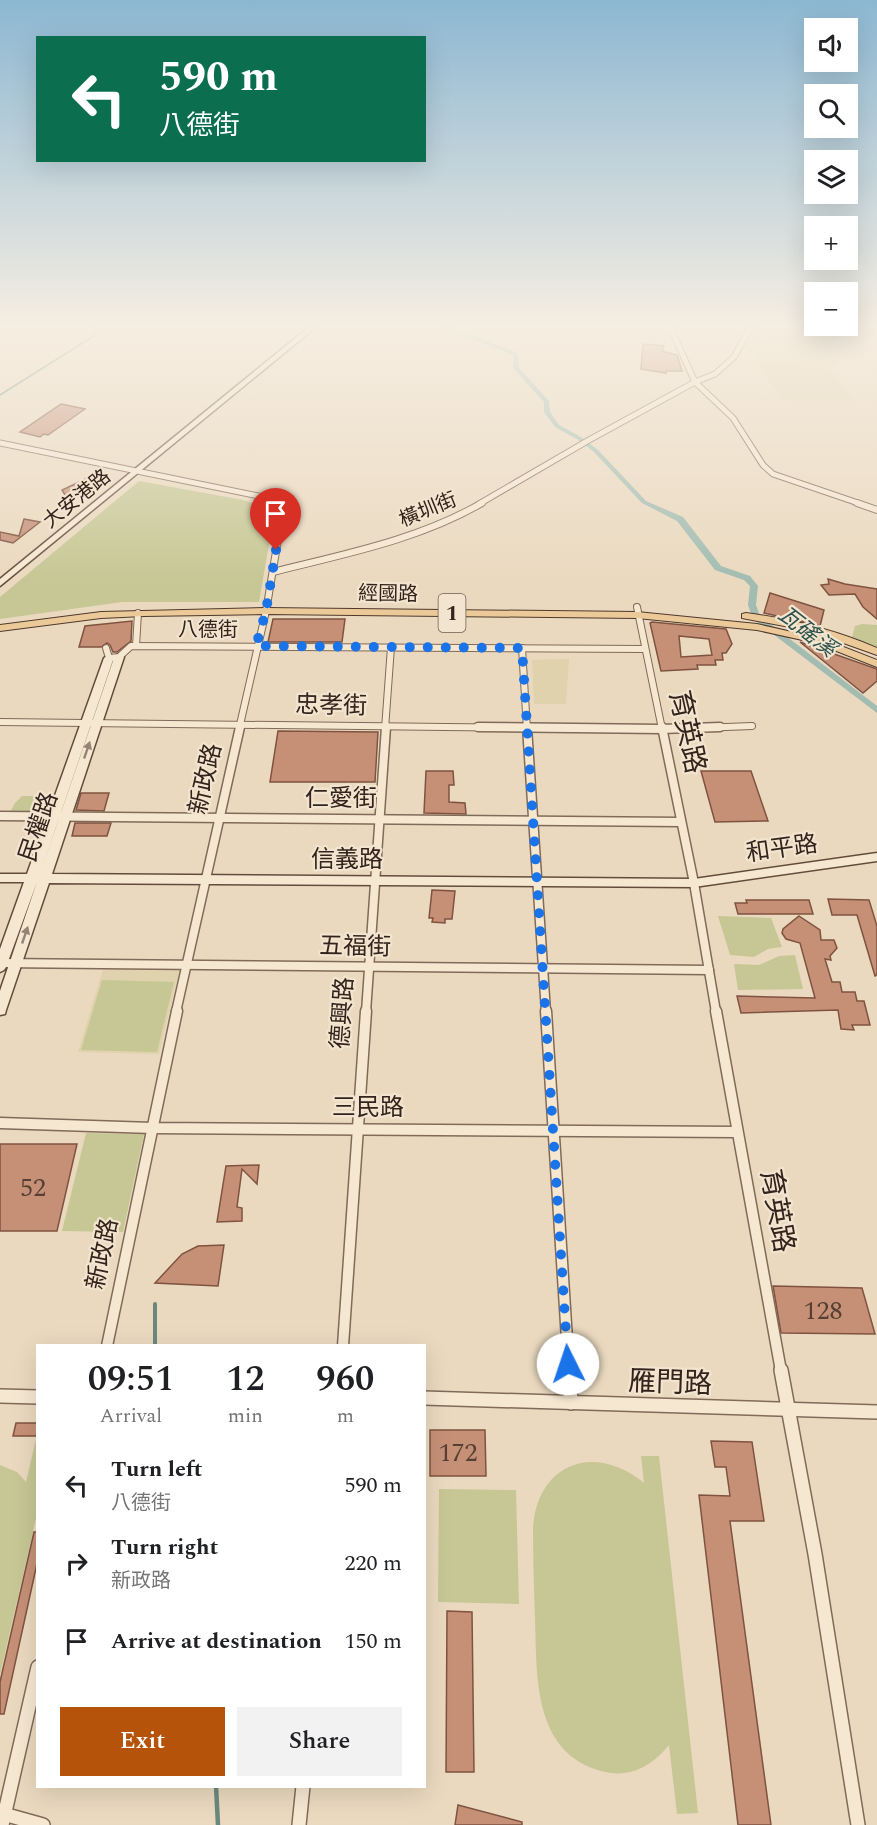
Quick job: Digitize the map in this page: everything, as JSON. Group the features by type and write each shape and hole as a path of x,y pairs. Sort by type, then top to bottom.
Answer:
{"main road":[{"name":"經國路","path":"0,622 85,609 144,604 637,611 751,616 785,633 819,641 877,664"},
{"name":"經國路","path":"0,628 71,618 266,607"},
{"name":"經國路","path":"637,611 740,624 769,624 854,641 877,652"}],"street":[{"name":"大安港路","path":"0,583 209,412"},
{"name":"橫圳街","path":"273,572 384,544 429,529 465,513 640,412"},
{"path":"727,412 763,465 773,474 877,510"},
{"name":"新政路","path":"0,443 280,503 283,510 273,572 256,646 242,724 187,965 107,1344"},
{"name":"育英路","path":"637,611 694,883 787,1411 815,1554 858,1825"},
{"path":"111,654 134,646 138,613"},
{"name":"八德街","path":"134,646 645,649"},
{"name":"德興路","path":"343,1344 391,647"},
{"path":"522,648 571,1403"},
{"name":"民權路","path":"0,964 31,879 59,816 91,723 111,654"},
{"name":"忠孝街","path":"0,722 662,729 752,726"},
{"name":"仁愛街","path":"0,816 681,822"},
{"name":"民權路","path":"0,1010 44,879 59,816"},
{"name":"和平路","path":"694,883 877,856"},
{"name":"信義路","path":"0,878 694,883"},
{"name":"五福街","path":"0,964 709,970"},
{"name":"三民路","path":"0,1123 153,1128 737,1132"},
{"path":"0,1396 36,1397"},
{"name":"雁門路","path":"426,1398 877,1412"},
{"path":"36,1676 3,1817 43,1825"},
{"path":"299,1825 303,1788"}],"shaded area":[{"path":"569,659 566,704 534,704 532,660"},
{"path":"104,966 180,968 159,1054 78,1052"}],"green space":[{"path":"139,481 243,500 275,510 259,602 122,602 0,619 0,597"},
{"path":"877,625 877,650 852,637 855,626"},
{"path":"22,796 56,796 48,815 9,814"},
{"path":"718,916 771,918 782,947 768,949 754,957 730,955"},
{"path":"795,955 803,989 738,990 734,964 759,965 779,956"},
{"path":"102,980 174,982 157,1052 81,1050"},
{"path":"86,1133 144,1134 123,1232 62,1231"},
{"path":"36,1439 36,1518 0,1675 0,1465 17,1472 26,1482"},
{"path":"641,1456 659,1456 698,1813 677,1814 669,1745 648,1765 640,1769 621,1773 601,1771 579,1761 562,1747 551,1730 543,1710 539,1688 533,1540 537,1506 545,1488 557,1474 572,1466 588,1462 607,1464 625,1470 644,1483"},
{"path":"439,1489 516,1490 519,1604 438,1602"}],"building":[{"path":"49,412 80,412 48,435 44,434 40,437 20,432"},
{"path":"96,474 98,477 68,500 62,490"},
{"path":"24,519 40,522 13,543 0,540 0,532 19,536"},
{"path":"828,579 877,589 877,619 863,607 855,594 829,595 821,585 829,584"},
{"path":"770,593 824,610 820,626 764,613"},
{"path":"273,619 345,619 342,642 268,642"},
{"path":"132,621 131,641 117,652 113,652 107,643 101,647 79,647 85,626"},
{"path":"650,623 726,629 732,644 726,653 722,653 723,660 715,660 716,665 697,665 698,669 661,671","holes":["679,636 709,639 712,655 681,657"]},
{"path":"800,642 877,669 877,681 863,693"},
{"path":"278,731 378,732 375,782 270,782"},
{"path":"426,771 453,771 454,785 449,785 449,802 465,803 466,814 424,813"},
{"path":"701,771 751,771 768,821 715,822"},
{"path":"81,793 109,793 104,811 76,810"},
{"path":"75,823 111,823 107,836 72,836"},
{"path":"432,890 455,891 452,919 445,919 445,923 432,922 433,918 429,918"},
{"path":"828,899 869,900 877,926 877,975 875,976 857,915 832,915"},
{"path":"746,900 809,900 813,914 738,914 735,903 747,903"},
{"path":"799,916 820,930 821,940 834,940 837,948 830,956 831,960 825,959 832,982 840,982 842,992 855,992 857,1001 864,1001 870,1025 852,1025 854,1030 841,1029 838,1010 741,1013 737,996 815,998 800,943 786,939 782,933 783,929"},
{"path":"0,1144 77,1144 57,1231 0,1231"},
{"path":"259,1165 257,1184 242,1169 237,1207 242,1208 242,1221 217,1222 226,1166"},
{"path":"224,1245 218,1286 155,1283 182,1254 198,1246"},
{"path":"773,1286 862,1288 875,1334 781,1333"},
{"path":"16,1423 36,1423 36,1436 13,1436"},
{"path":"430,1430 485,1430 486,1476 430,1476"},
{"path":"711,1441 752,1442 764,1521 730,1521 771,1825 738,1825 699,1495 730,1496 726,1467 715,1467"},
{"path":"34,1532 36,1532 36,1568 4,1714 0,1714 0,1682"},
{"path":"447,1611 472,1612 474,1772 446,1772"},
{"path":"458,1805 522,1822 522,1825 455,1825"}],"waterway":[{"name":"瓦磘溪","path":"547,412 557,426 596,451 644,502 680,519 718,568 747,578 754,586 752,605 756,617 877,710"},
{"path":"155,1304 155,1344"},
{"path":"216,1788 218,1825"}],"route":[{"path":"276,550 266,611 256,646 522,648 568,1364"}]}
